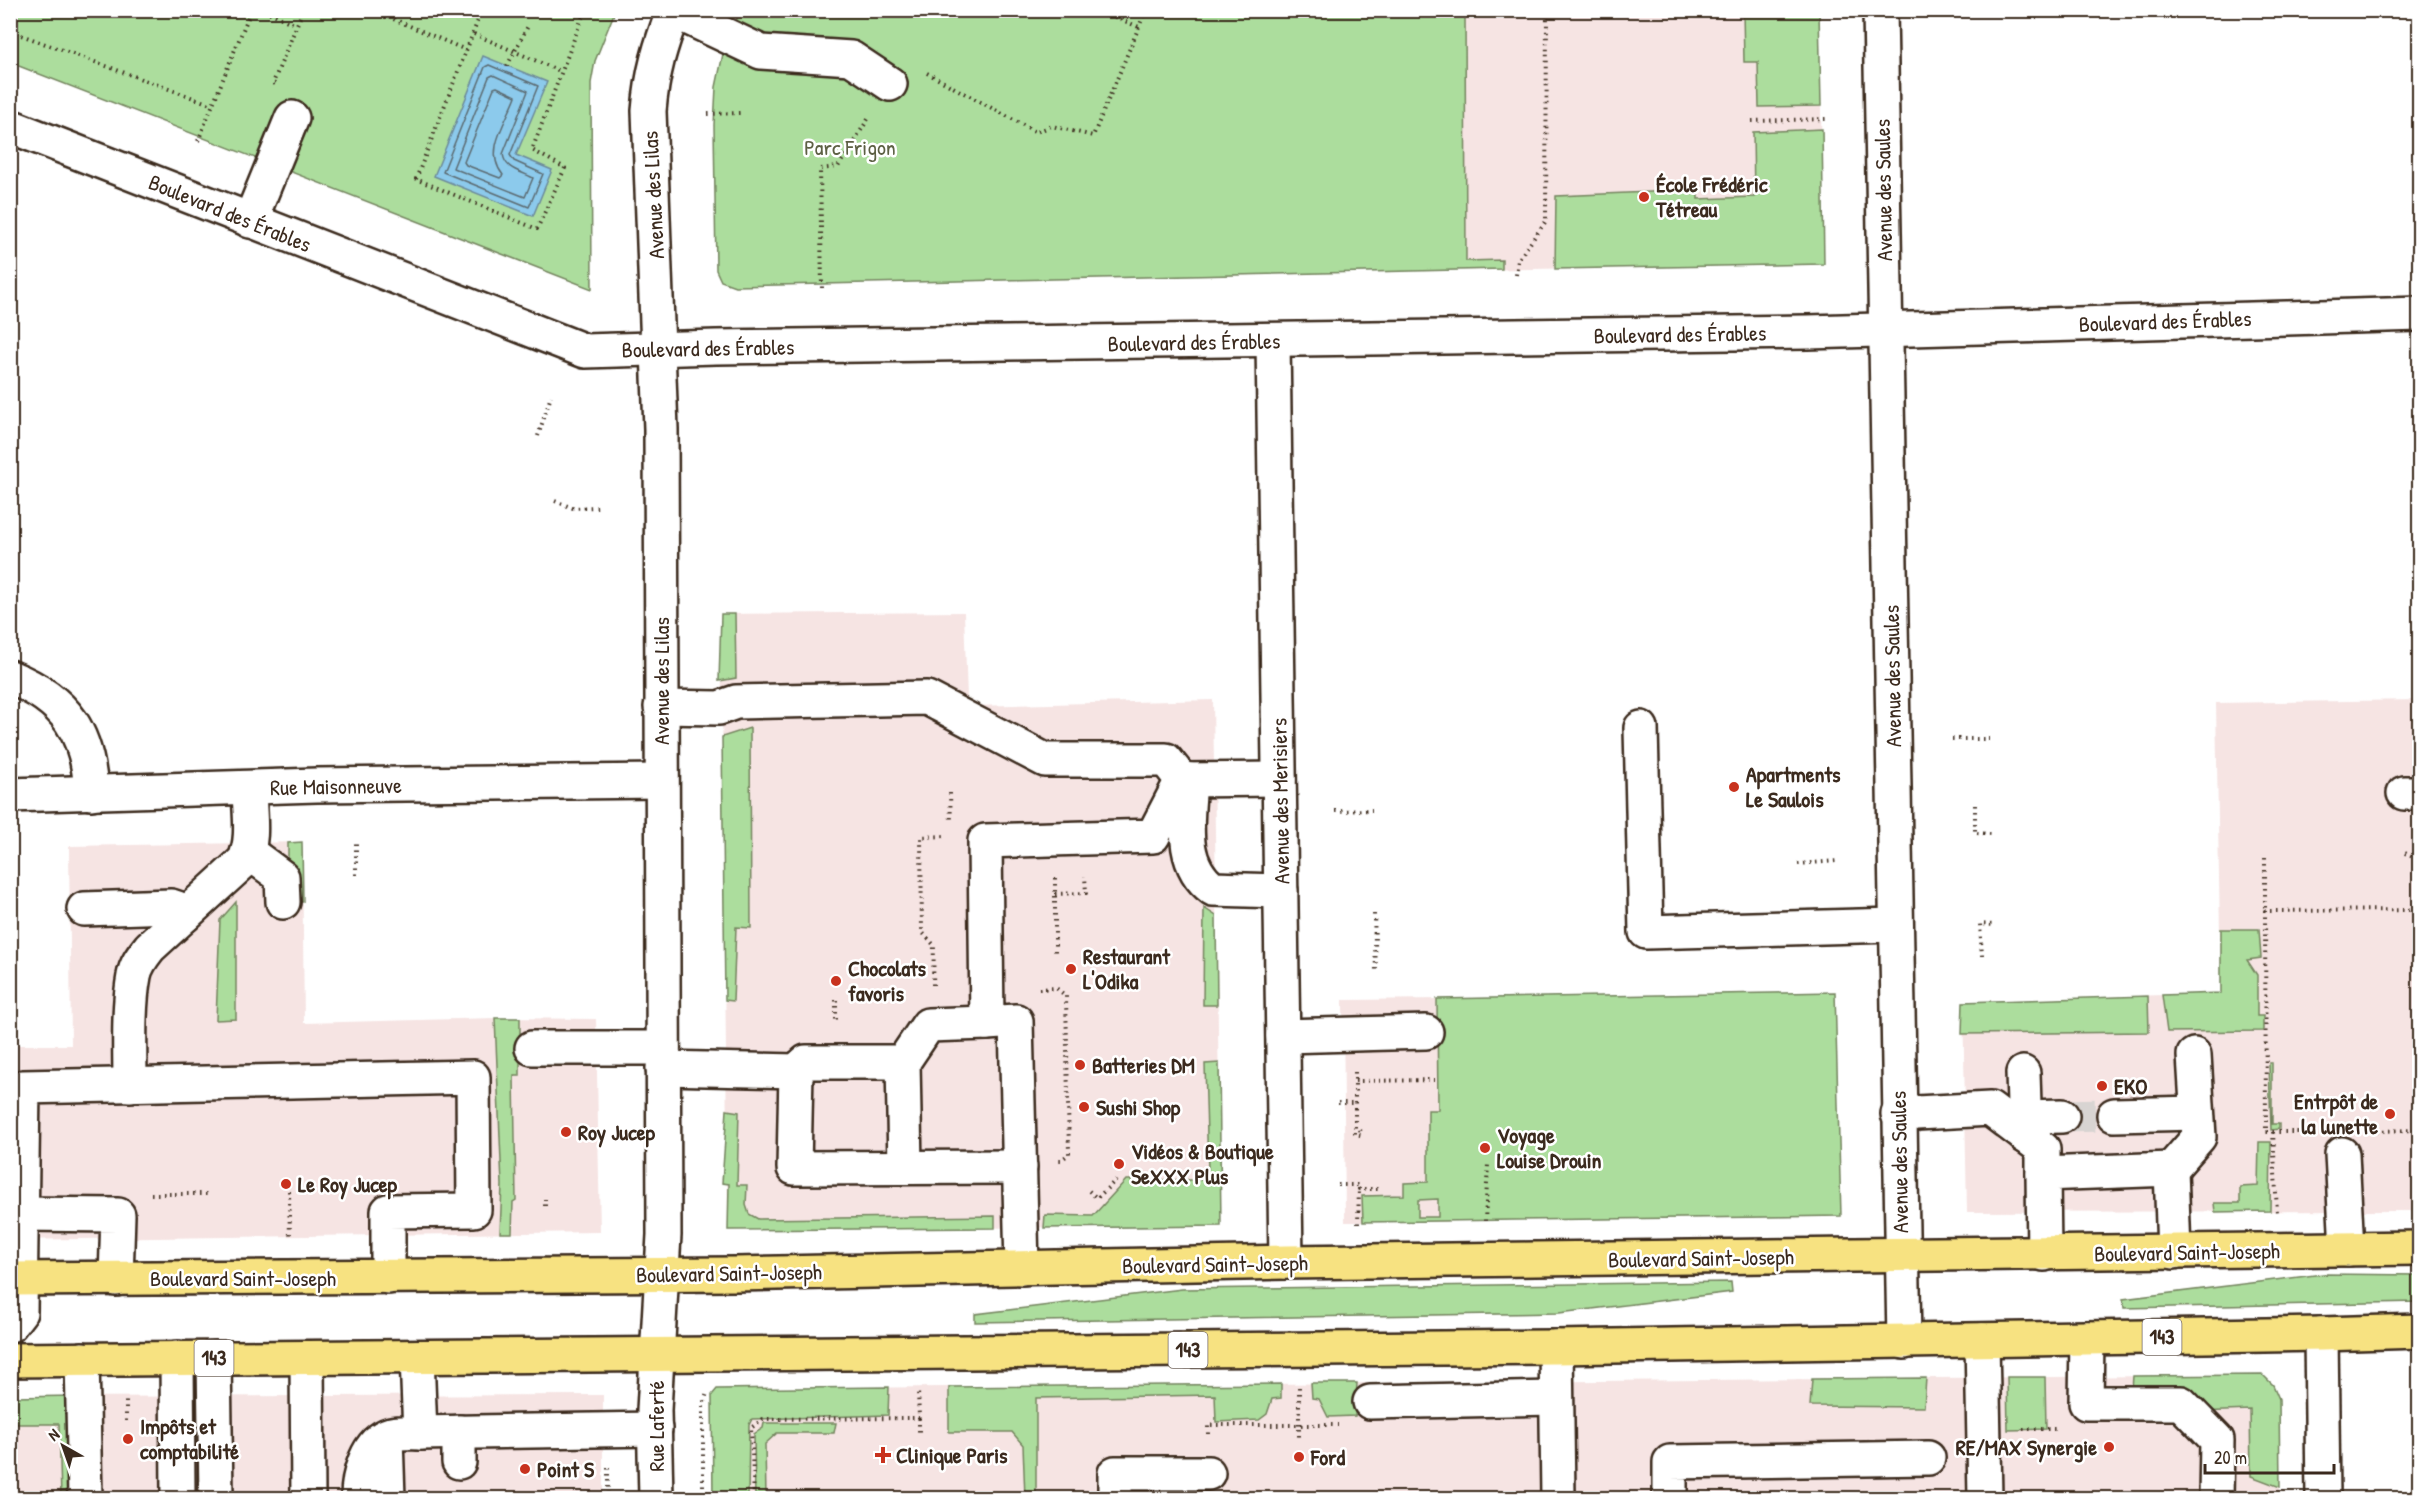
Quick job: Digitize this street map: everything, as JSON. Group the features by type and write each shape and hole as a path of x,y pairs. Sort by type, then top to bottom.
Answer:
{"main road":[{"name":"Boulevard Saint-Joseph","path":"15,1279 663,1274 1286,1262 2420,1248"},
{"name":"143","path":"10,1360 1556,1347 2321,1334 2420,1330"}],"street":[{"name":"Avenue des Saules","path":"1880,10 1898,1114 1904,1342"},
{"path":"674,11 761,52 851,58 890,84"},
{"name":"Avenue des Lilas","path":"657,1354 663,1274 659,349 649,111 652,79 659,48 674,11"},
{"path":"250,221 292,118"},
{"name":"Boulevard des Érables","path":"10,126 585,351 716,346 1273,341 1886,330 2420,314"},
{"name":"Avenue des Merisiers","path":"1273,341 1286,1262"},
{"path":"10,677 36,688 56,704 71,722 84,744 91,793"},
{"path":"661,707 719,708 736,702 927,698 1045,760 1166,760 1186,780 1188,852 1196,872 1214,889 1281,891"},
{"path":"1641,728 1646,932 1895,925"},
{"path":"1186,780 1279,779"},
{"path":"987,1023 985,840 1153,836 1186,780"},
{"name":"Rue Maisonneuve","path":"10,795 249,788 661,781"},
{"path":"130,1085 134,975 139,961 150,947 244,861 248,852 249,788"},
{"path":"248,852 282,877 283,902"},
{"path":"84,909 171,906 185,915"},
{"path":"904,1167 903,1062 928,1025 1016,1021 1022,1268"},
{"path":"1283,1036 1426,1032"},
{"path":"532,1048 796,1071"},
{"path":"2174,1252 2171,1169 2199,1137 2194,1055"},
{"path":"903,1062 806,1062 796,1071 794,1168 1020,1167"},
{"path":"2023,1073 2025,1126"},
{"path":"10,1325 20,1312 15,1279 20,1214 23,1087 474,1077 474,1210 388,1211 388,1276"},
{"path":"1898,1114 1990,1109 2025,1126 2043,1149 2044,1254"},
{"path":"2114,1115 2198,1113"},
{"path":"2025,1126 2062,1116"},
{"path":"2342,1154 2347,1249"},
{"path":"2043,1174 2171,1169"},
{"path":"20,1214 118,1215 116,1279"},
{"path":"2321,1334 2324,1498"},
{"path":"2087,1338 2086,1403 2181,1403 2217,1440 2216,1498"},
{"path":"1982,1340 1985,1498"},
{"path":"1556,1347 1558,1498"},
{"name":"Rue Laferté","path":"656,1498 657,1354"},
{"path":"417,1357 420,1433"},
{"path":"177,1358 178,1498"},
{"path":"214,1358 216,1498"},
{"path":"307,1358 308,1498"},
{"path":"82,1359 85,1498"},
{"path":"1370,1402 1556,1398"},
{"path":"358,1498 358,1486 367,1454 381,1439 390,1434 420,1433 459,1447 655,1429"},
{"path":"386,1437 388,1498"},
{"path":"1670,1498 1670,1462 1928,1458"},
{"path":"1115,1498 1115,1473 1208,1473"}],"path":[{"path":"198,141 251,10"},
{"path":"264,10 297,25"},
{"path":"273,83 303,10"},
{"path":"482,10 416,178 537,230 565,168 532,150 585,10"},
{"path":"1098,10 1139,27"},
{"path":"822,288 820,169 837,167 890,84 920,69 1036,132 1052,126 1093,136 1146,10"},
{"path":"1516,274 1518,260 1546,221 1547,10"},
{"path":"376,12 466,50"},
{"path":"507,66 528,26"},
{"path":"10,31 213,105"},
{"path":"474,34 562,72"},
{"path":"708,114 740,113"},
{"path":"1752,121 1826,119"},
{"path":"537,436 551,396"},
{"path":"555,501 573,508 598,507"},
{"path":"1952,739 1989,738"},
{"path":"950,793 951,826"},
{"path":"1975,805 1975,833 1991,834"},
{"path":"1335,811 1372,810"},
{"path":"933,989 934,945 922,932 921,837 951,837"},
{"path":"356,839 356,875"},
{"path":"2405,853 2420,861"},
{"path":"2265,858 2266,1132 2313,1132"},
{"path":"1798,864 1837,861"},
{"path":"1055,873 1055,955"},
{"path":"1055,894 1086,893"},
{"path":"2265,911 2420,910"},
{"path":"1374,914 1376,970"},
{"path":"1982,956 1980,924 1994,925"},
{"path":"1056,988 1066,996 1069,1154 1061,1160"},
{"path":"836,1000 836,1027"},
{"path":"1355,1081 1437,1080"},
{"path":"1338,1103 1355,1102 1354,1134 1361,1135 1360,1129"},
{"path":"2370,1131 2420,1130"},
{"path":"2273,1132 2277,1216"},
{"path":"1485,1226 1488,1164"},
{"path":"1089,1191 1098,1198 1116,1180"},
{"path":"1338,1185 1359,1185 1358,1228"},
{"path":"1359,1189 1379,1189"},
{"path":"289,1191 291,1241"},
{"path":"145,1194 207,1194"},
{"path":"545,1199 545,1206"},
{"path":"1299,1378 1299,1437"},
{"path":"917,1382 919,1433"},
{"path":"703,1498 703,1405 710,1385"},
{"path":"126,1391 126,1421"},
{"path":"754,1498 751,1428 763,1419 919,1418"}],"shaded area":[{"name":"École Frédéric Tétreau","path":"1465,11 1819,11 1824,264 1466,270"},
{"path":"964,612 967,698 970,706 1213,700 1221,1226 728,1230 721,614"},
{"path":"2419,700 2419,1211 1967,1212 1963,1002 2221,993 2216,703"},
{"path":"302,842 304,1023 495,1018 596,1019 600,1232 11,1240 11,1045 71,1045 69,846"},
{"path":"1443,999 1447,1222 1345,1222 1343,1000"},
{"path":"2263,1375 2273,1385 2279,1399 2280,1498 713,1498 712,1395 717,1389"},
{"path":"603,1395 603,1498 11,1498 11,1397"}],"green space":[{"path":"10,11 615,11 595,61 591,83 592,289 11,63"},
{"name":"Parc Frigon","path":"740,11 1465,11 1466,261 1502,260 1502,269 735,286 721,281 716,270 714,125 716,87 723,54"},
{"path":"1743,11 1819,11 1821,106 1759,107 1758,62 1744,62"},
{"path":"1822,129 1824,264 1555,269 1556,196 1698,190 1698,199 1754,197 1753,132"},
{"path":"721,614 735,614 736,678 719,681"},
{"path":"750,728 751,928 736,927 733,1001 725,1000 722,737"},
{"path":"302,842 303,902 288,902 288,843"},
{"path":"236,902 236,1019 216,1020 220,920"},
{"path":"1204,908 1216,916 1217,1005 1203,1005"},
{"path":"2221,929 2259,929 2261,958 2247,960 2257,975 2257,1016 2263,1016 2263,1031 2167,1032 2162,995 2221,993"},
{"path":"1835,992 1841,1216 1363,1222 1362,1196 1404,1195 1404,1183 1428,1182 1428,1110 1438,1110 1437,999","holes":["1438,1199 1438,1217 1418,1217 1418,1200"]},
{"path":"2148,996 2149,1032 1962,1034 1963,1002"},
{"path":"495,1018 520,1018 520,1076 514,1076 516,1200 513,1202 512,1233 500,1233 502,1185"},
{"path":"1219,1063 1221,1226 1044,1228 1045,1215 1093,1216 1126,1180 1201,1180 1208,1172 1205,1064"},
{"path":"2269,1063 2272,1063 2272,1124 2279,1124 2279,1129 2271,1130"},
{"path":"727,1110 739,1112 737,1185 747,1185 746,1205 749,1214 758,1219 995,1216 995,1228 728,1230 729,1184 722,1183"},
{"path":"2259,1142 2271,1142 2270,1211 2215,1212 2214,1203 2240,1203 2240,1187 2258,1186"},
{"path":"2323,1274 2419,1275 2419,1302 2124,1308 2123,1299"},
{"path":"1731,1282 1732,1292 1559,1313 975,1322 975,1314 1182,1289"},
{"path":"2263,1375 2273,1385 2279,1399 2280,1487 2251,1476 2250,1410 2199,1412 2132,1389 2133,1376"},
{"path":"2007,1377 2045,1377 2046,1429 2008,1430"},
{"path":"1926,1378 1924,1407 1810,1406 1812,1379"},
{"path":"1311,1383 1357,1383 1355,1416 1328,1417 1319,1399 1312,1398"},
{"path":"1281,1384 1281,1398 1272,1399 1267,1414 1259,1420 1216,1422 1215,1395 1036,1398 1036,1498 1025,1498 1023,1445 1012,1432 949,1432 949,1387"},
{"path":"889,1387 888,1415 752,1419 749,1425 748,1498 713,1498 712,1395 717,1389"},
{"path":"74,1396 72,1498 61,1498 59,1424 17,1424 12,1419 13,1397"},
{"path":"764,1423 836,1423 834,1433 777,1433 765,1444 766,1498 755,1498 754,1434 763,1428"}],"water":[{"path":"483,56 547,82 516,155 552,170 533,216 434,176"}],"tunnel":[{"path":"2062,1116 2114,1115"}],"place":[{"name":"École Frédéric Tétreau","path":"1644,197"},
{"name":"Apartments Le Saulois","path":"1734,787"},
{"name":"Restaurant L'Odika","path":"1071,969"},
{"name":"Chocolats favoris","path":"836,981"},
{"name":"Batteries DM","path":"1080,1065"},
{"name":"EKO","path":"2102,1086"},
{"name":"Sushi Shop","path":"1084,1107"},
{"name":"Entrpôt de la lunette","path":"2390,1114"},
{"name":"Roy Jucep","path":"566,1132"},
{"name":"Voyage Louise Drouin","path":"1485,1148"},
{"name":"Vidéos & Boutique SeXXX Plus","path":"1119,1164"},
{"name":"Le Roy Jucep","path":"286,1184"},
{"name":"Impôts et comptabilité","path":"128,1439"},
{"name":"RE/MAX Synergie","path":"2109,1447"},
{"name":"Clinique Paris","path":"883,1455"},
{"name":"Ford","path":"1299,1457"},
{"name":"Point S","path":"525,1469"}]}
